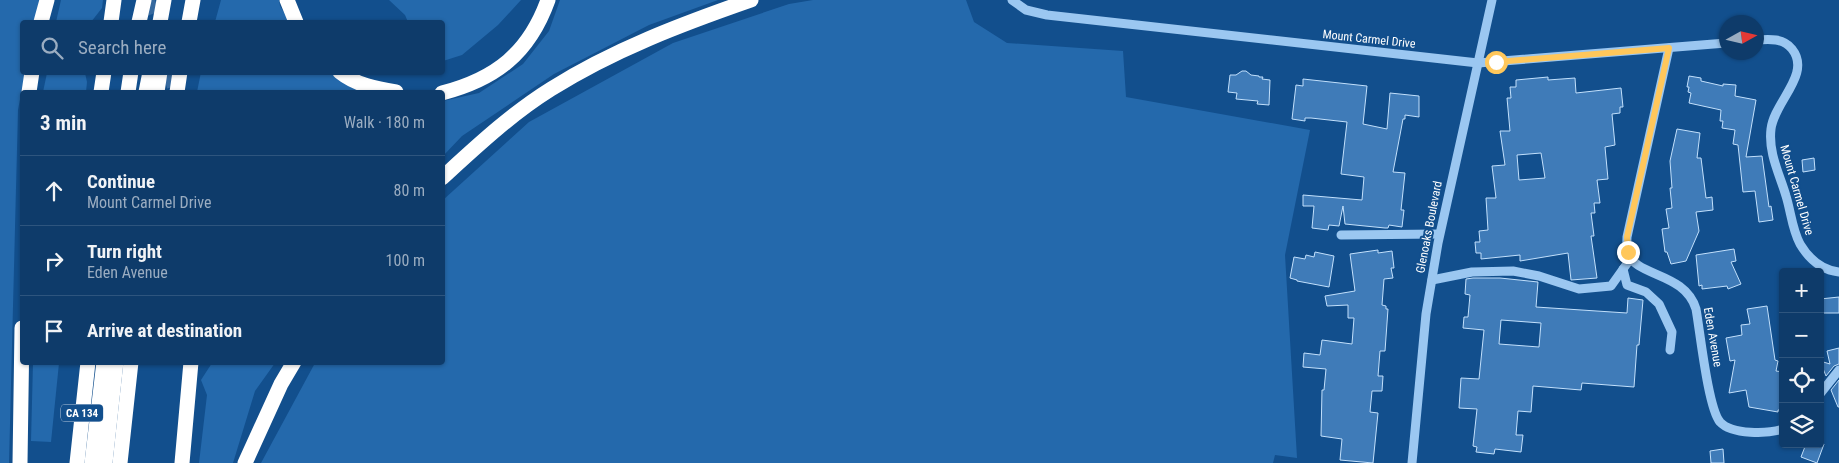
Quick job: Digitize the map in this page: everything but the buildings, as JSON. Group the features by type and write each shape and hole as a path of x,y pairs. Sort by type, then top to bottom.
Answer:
{"highway":[{"path":"42,20 47,0"},
{"path":"111,20 114,0"},
{"path":"139,20 144,0"},
{"path":"189,20 193,0"},
{"path":"287,0 295,20"},
{"path":"445,92 478,81 499,69 518,53 534,31 548,0"},
{"path":"445,175 497,128 550,89 616,52 697,19 751,0"},
{"path":"161,20 170,8"},
{"path":"30,90 32,75"},
{"path":"101,90 104,75"},
{"path":"128,90 131,75"},
{"path":"146,90 149,75"},
{"path":"157,90 160,75"},
{"path":"177,90 180,75"},
{"path":"344,75 371,88 384,90"},
{"path":"20,463 21,365"},
{"name":"CA 134","path":"77,463 88,365"},
{"path":"92,463 104,365"},
{"path":"105,463 116,365"},
{"path":"120,463 131,365"},
{"path":"182,463 191,365"},
{"path":"245,463 281,384 292,365"}],"street":[{"name":"Mount Carmel Drive","path":"1012,0 1026,10 1047,15 1478,64 1719,44"},
{"name":"Glenoaks Boulevard","path":"1412,463 1426,314 1439,234 1492,0"},
{"name":"Mount Carmel Drive","path":"1764,40 1773,39 1784,42 1798,60 1799,66 1796,77 1776,113 1771,128 1773,156 1800,244 1808,257 1819,266 1839,272"},
{"path":"1432,280 1472,272 1514,271 1539,276 1578,289 1611,286 1631,258 1628,252 1627,237 1669,48"},
{"path":"1341,235 1439,234"},
{"name":"Eden Avenue","path":"1631,258 1635,263 1682,287 1692,301 1696,309 1712,407 1721,423 1737,430 1764,433 1779,429"},
{"path":"1623,269 1627,285 1646,292 1659,304 1672,332 1670,350"},
{"path":"1824,389 1839,370"}],"shaded area":[{"path":"0,0 39,0 35,20 20,20 20,75 25,75 22,90 20,90 18,110 9,463 0,463"},
{"path":"61,0 103,0 102,8 93,20 56,20"},
{"path":"221,0 279,0 280,6 289,20 216,20"},
{"path":"389,0 521,0 498,25 462,55 445,60 445,20 407,20 405,15"},
{"path":"560,0 718,0 649,25 554,74 462,136 445,154 445,101 479,93 523,64 549,31"},
{"path":"813,0 966,0 974,22 1007,43 1123,51 1126,97 1310,130 1285,255 1297,458 1275,455 1273,463 261,463 314,365 445,365 445,198 529,122 673,43 789,4"},
{"path":"47,75 85,75 86,90 43,90"},
{"path":"200,75 334,75 360,90 197,90"},
{"path":"33,365 59,365 51,442 31,441"},
{"path":"211,365 274,365 255,391 233,463 199,463 207,395 201,380"}],"tunnel":[{"path":"147,0 154,20"},
{"path":"171,75 175,90"}],"route":[{"path":"1496,62 1669,48 1627,237 1628,252"}]}
